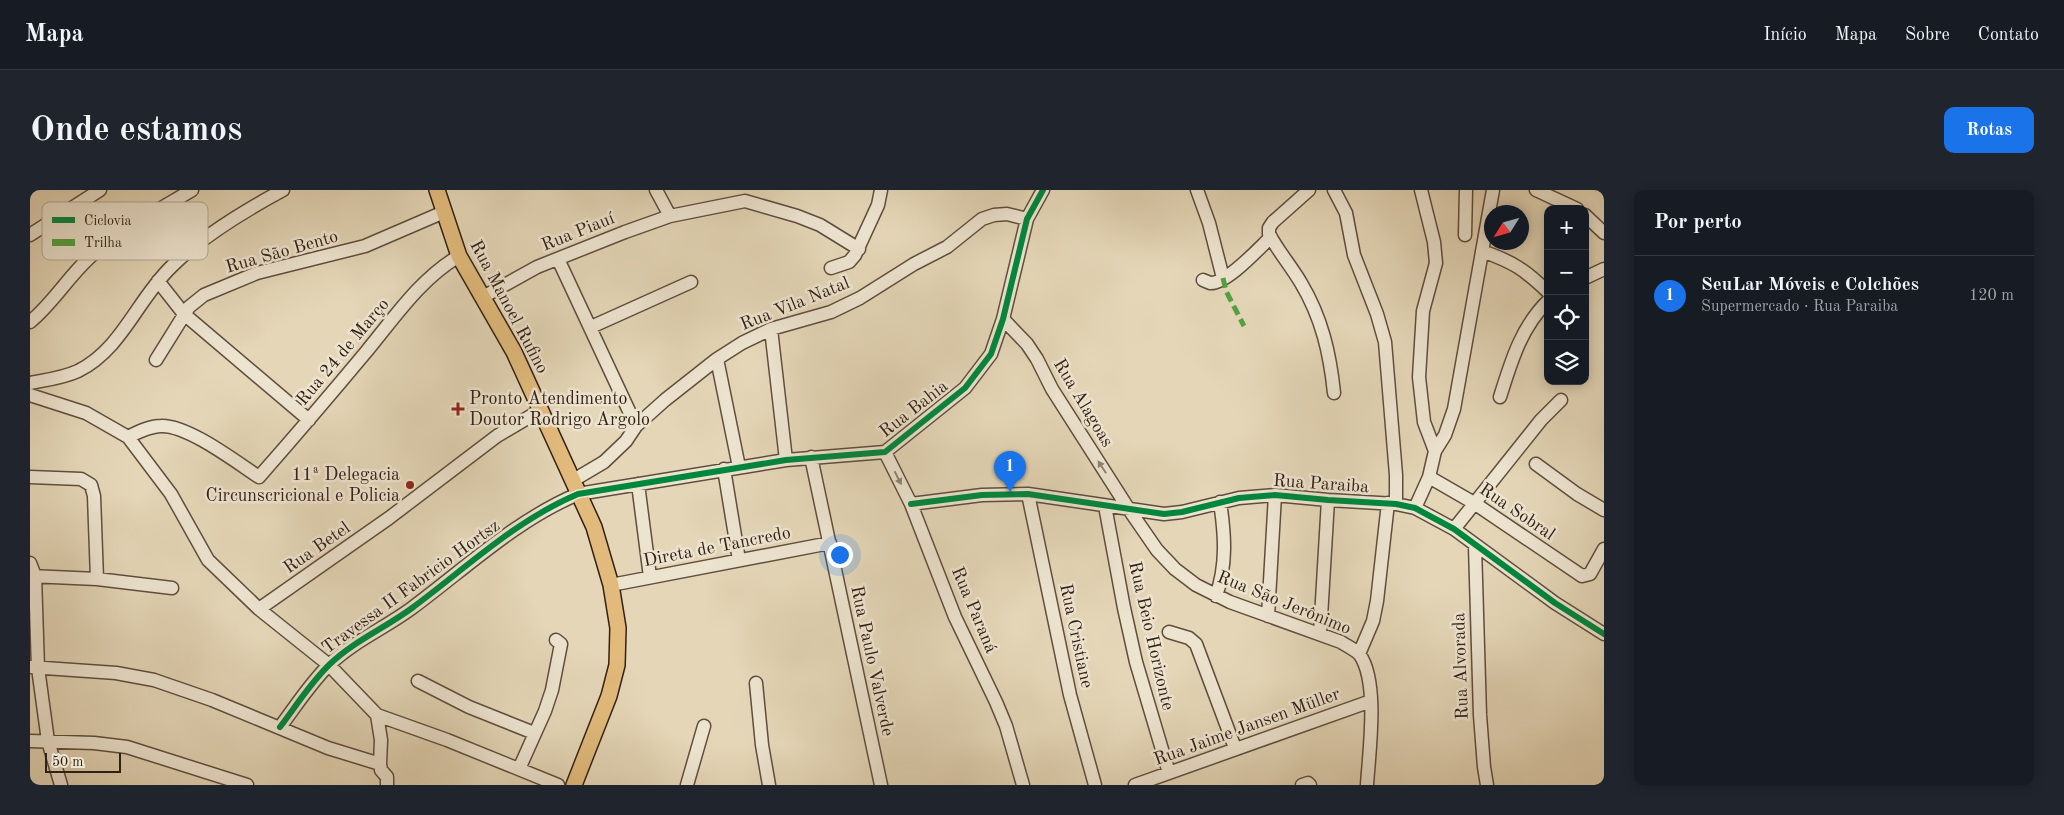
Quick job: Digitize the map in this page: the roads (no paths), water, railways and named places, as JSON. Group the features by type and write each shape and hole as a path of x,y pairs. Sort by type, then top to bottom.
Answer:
{"main road":[{"name":"Rua Manoel Rufino","path":"437,190 459,256 514,352 594,527 611,585 618,628 618,665 609,696 574,785"}],"street":[{"path":"81,202 100,190"},
{"path":"173,202 192,190"},
{"path":"208,237 249,210 284,190"},
{"path":"656,190 670,216"},
{"path":"831,268 849,262 859,249 878,205 881,190"},
{"name":"Rua Bahia","path":"575,488 638,484 724,469 811,457 885,452 965,388 990,354 1003,319 1027,219 1043,190"},
{"path":"1197,190 1209,223 1223,278"},
{"path":"1309,190 1272,222 1269,228 1270,236 1301,283 1315,310 1325,338 1334,394"},
{"path":"1334,190 1343,204 1354,255 1378,314 1385,342 1396,475 1373,621 1359,654"},
{"path":"1421,190 1434,242 1436,263 1423,311 1419,377 1424,422 1435,451"},
{"path":"1465,235 1466,190"},
{"path":"1415,508 1429,477 1435,451 1445,435 1459,387 1494,190"},
{"path":"1536,190 1568,205"},
{"name":"Rua Piauí","path":"483,297 518,277 558,259 670,216 744,196 832,231 859,249"},
{"name":"Rua São Bento","path":"156,360 184,314 195,301 231,283 257,274 365,246 444,212"},
{"name":"Rua Vila Natal","path":"575,488 616,452 636,426 685,383 742,343 771,329 831,312 860,298 914,264 948,247 982,219 994,215 1007,214 1027,219"},
{"path":"1589,219 1604,233"},
{"path":"30,235 42,227"},
{"path":"1203,280 1210,283 1223,278 1242,265 1270,236"},
{"path":"1482,251 1511,262 1544,288"},
{"name":"Rua 24 de Março","path":"128,437 151,427 170,427 208,444 259,477 415,292 438,270 459,256"},
{"path":"558,259 636,426"},
{"path":"30,322 53,300 79,268 88,260"},
{"path":"30,383 58,378 76,371 99,357 119,336 158,281 179,260"},
{"path":"1589,276 1604,269"},
{"path":"158,281 184,314 309,420"},
{"path":"591,327 691,282"},
{"path":"1500,397 1516,348 1534,316 1544,305"},
{"name":"Rua Alagoas","path":"1003,319 1027,344 1037,359 1052,389 1128,508"},
{"path":"771,329 786,460"},
{"path":"717,360 739,467"},
{"path":"30,396 86,413 128,437 171,494 208,560 259,609 329,665 377,716 447,740 558,785"},
{"path":"1454,529 1541,420 1561,400"},
{"name":"Rua Betel","path":"259,609 389,518 498,436 540,410"},
{"name":"Rua Paraná","path":"885,452 911,504 955,617 1006,726 1023,785"},
{"name":"Rua Paulo Valverde","path":"811,457 881,785"},
{"path":"1536,464 1577,494 1604,510"},
{"path":"724,469 739,560"},
{"path":"30,477 81,479 91,485 94,496 97,579"},
{"name":"Rua Sobral","path":"1429,477 1474,503 1576,572 1585,576 1590,574 1604,549"},
{"path":"638,484 650,577"},
{"name":"Travessa II Fabricio Hortsz","path":"280,727 329,665 351,646 412,608 524,522 575,488"},
{"name":"Rua Paraiba","path":"911,504 982,495 1028,494 1164,514 1182,512 1239,498 1275,495 1392,504 1415,508 1454,529 1555,603 1604,634"},
{"name":"Rua Cristiane","path":"1028,494 1070,695 1094,785"},
{"path":"1268,616 1275,495"},
{"path":"1320,634 1328,500"},
{"path":"1216,596 1224,562 1224,524 1220,502"},
{"name":"Rua Beio Horizonte","path":"1105,506 1136,662 1169,773"},
{"name":"Rua São Jerônimo","path":"1128,508 1158,550 1196,586 1216,596 1341,642 1359,654 1368,677 1371,701 1367,785"},
{"name":"Direta de Tancredo","path":"611,585 830,543"},
{"name":"Rua Alvorada","path":"1475,546 1480,705 1484,768 1487,785"},
{"path":"30,563 32,576 34,668 48,741 61,785"},
{"path":"32,576 97,579 172,588"},
{"path":"1169,632 1189,638 1196,644 1235,748"},
{"path":"519,769 545,711 552,690 561,644 556,640"},
{"path":"34,668 116,673 154,680 280,727 328,748 380,764"},
{"path":"418,681 469,707 534,733"},
{"path":"756,683 762,746 769,785"},
{"name":"Rua Jaime Jansen Müller","path":"1134,785 1371,701"},
{"path":"377,716 381,740 380,764 381,770 387,778 387,785"},
{"path":"687,785 704,726"},
{"path":"30,741 127,747 247,785"}],"place":[{"name":"Pronto Atendimento Doutor Rodrigo Argolo","path":"458,409"},
{"name":"11ª Delegacia Circunscricional e Policia","path":"410,485"},
{"name":"SeuLar Móveis e Colchões","path":"1010,492"}]}
